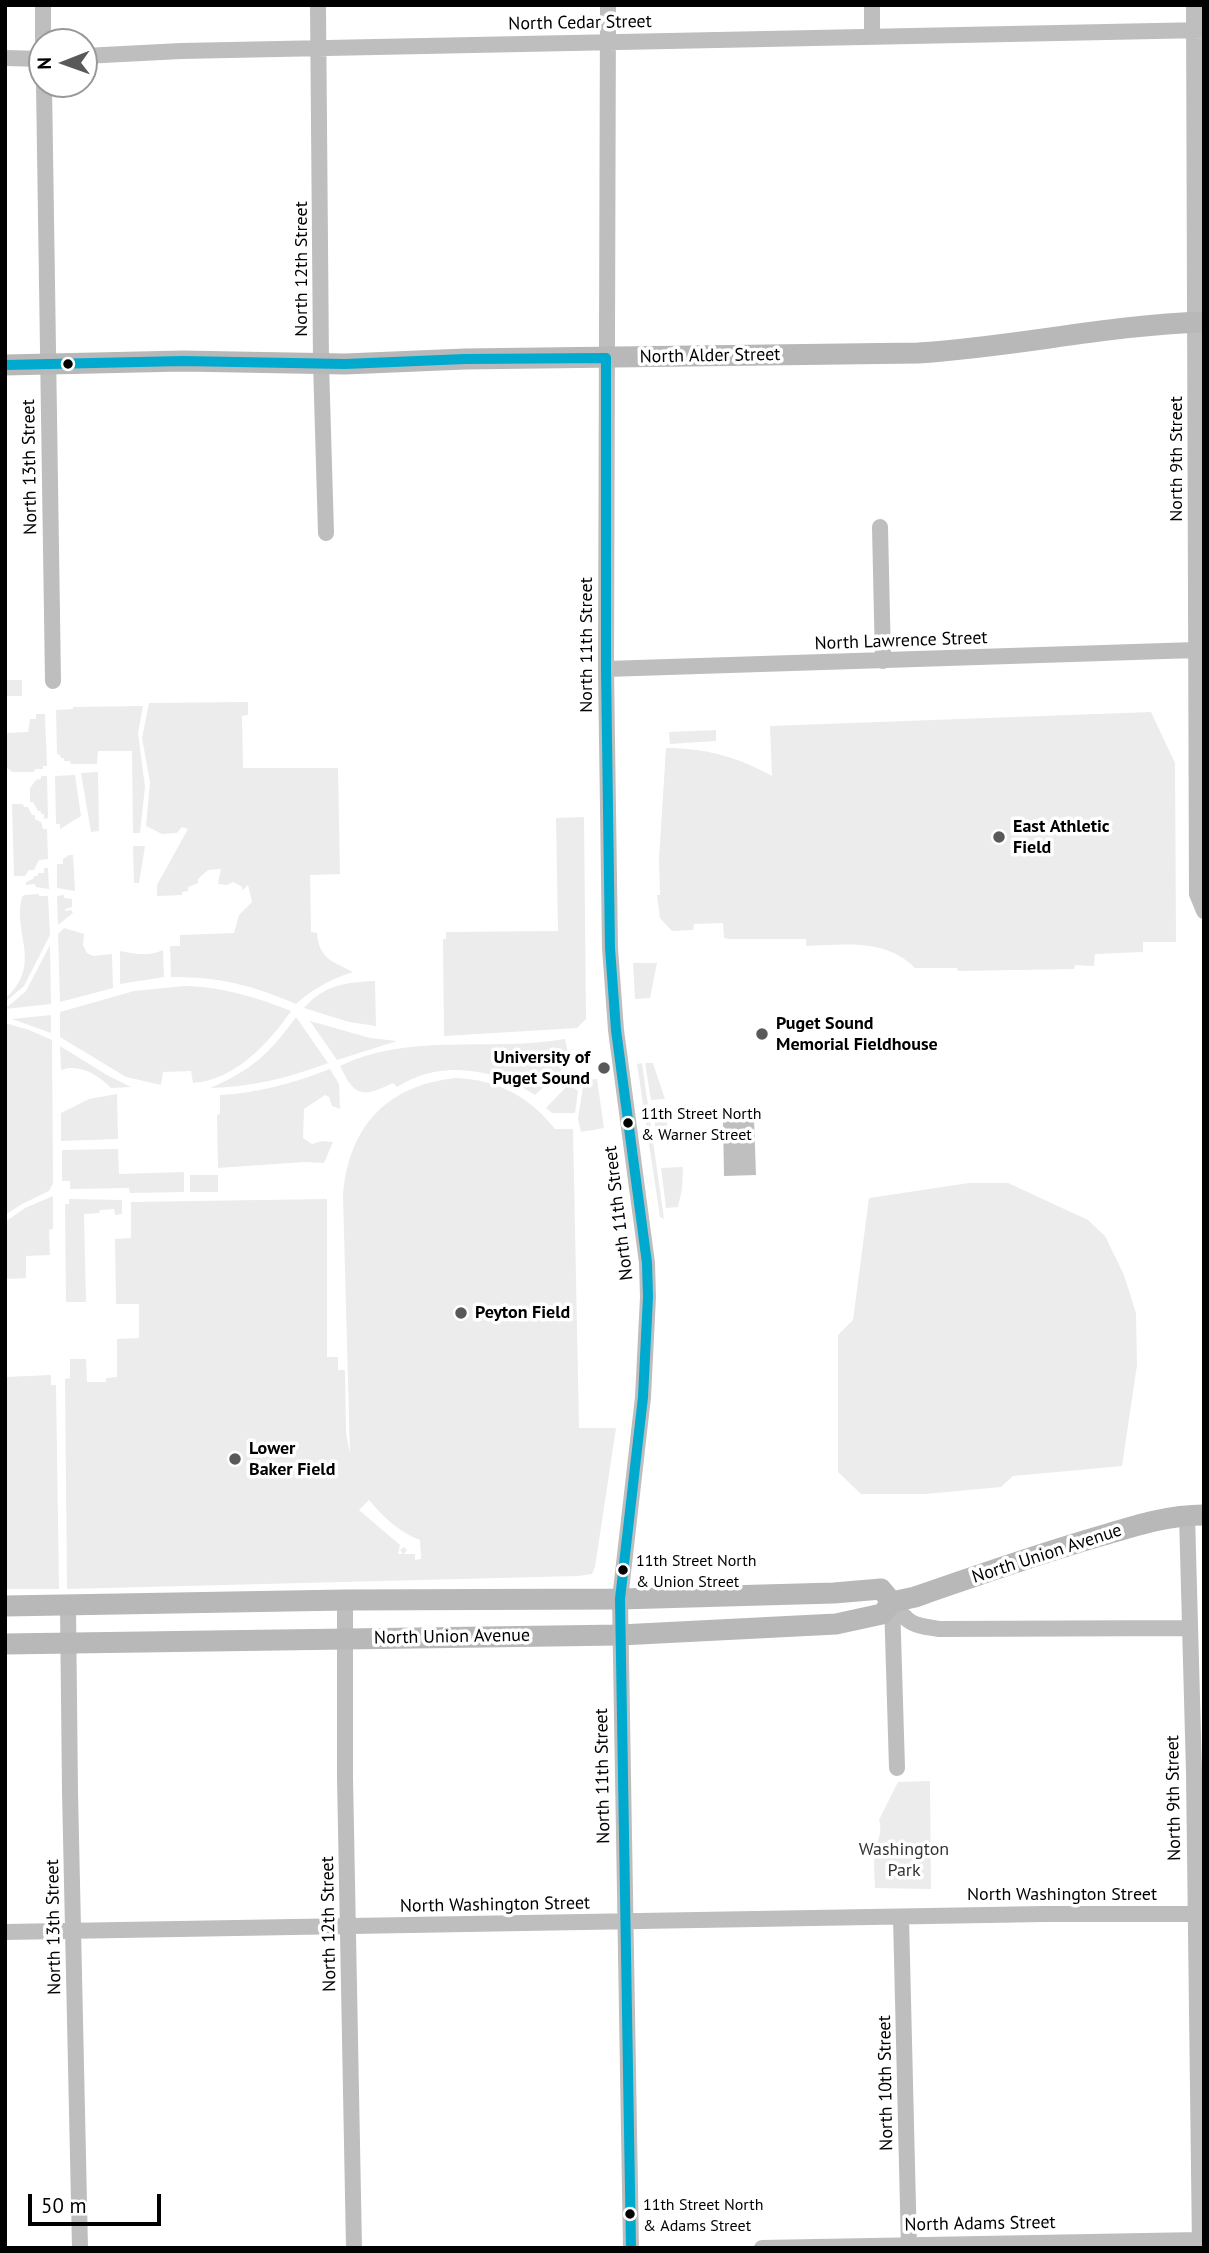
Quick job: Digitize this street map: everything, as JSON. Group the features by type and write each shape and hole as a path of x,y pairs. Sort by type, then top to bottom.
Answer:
{"street":[{"path":"43,5 43,28"},
{"name":"North 12th Street","path":"318,5 321,363 326,533"},
{"name":"North 11th Street","path":"608,5 606,669 611,961 616,1030 645,1251 648,1297 643,1397 620,1599 631,2248"},
{"path":"872,5 872,37"},
{"name":"North 9th Street","path":"1194,5 1199,30 1200,322 1200,620 1196,650 1197,894 1204,911"},
{"name":"North Cedar Street","path":"98,55 181,51 1199,30"},
{"path":"5,58 28,59"},
{"name":"North 13th Street","path":"44,98 53,681"},
{"name":"North Alder Street","path":"5,365 183,361 321,363 957,350 1113,328 1200,322"},
{"path":"880,527 883,661"},
{"name":"North Lawrence Street","path":"606,669 1196,650"},
{"name":"North 9th Street","path":"1196,1515 1189,1628 1199,1811 1196,1914 1202,2108 1200,2244"},
{"name":"North Union Avenue","path":"5,1644 620,1635 836,1624 882,1614 892,1602 915,1597 1063,1546 1153,1521 1196,1515"},
{"name":"North Union Avenue","path":"5,1606 345,1600 620,1599 834,1593 881,1589 906,1621 919,1627 1189,1628"},
{"name":"North 12th Street","path":"345,1600 345,1777 354,2248"},
{"path":"892,1602 897,1768"},
{"name":"North 13th Street","path":"68,1605 80,2248"},
{"name":"North Washington Street","path":"5,1932 1196,1914"},
{"name":"North 10th Street","path":"901,1917 909,2246"},
{"name":"North Adams Street","path":"762,2248 1200,2244"}],"green space":[{"path":"5,680 22,680 22,696 5,696"},
{"path":"248,702 248,715 242,716 243,768 338,768 340,874 310,875 311,932 317,933 321,949 328,958 353,972 323,985 296,1004 235,983 171,977 170,946 180,946 180,935 234,933 239,915 252,902 248,885 243,890 233,882 227,885 218,884 221,869 208,870 198,879 198,883 188,887 188,891 182,892 182,895 157,896 157,885 188,829 182,827 177,833 162,834 146,826 150,782 142,738 149,703"},
{"path":"143,706 138,733 145,787 140,833 133,833 132,751 98,751 97,764 71,764 70,761 64,761 64,758 57,754 56,710 73,707"},
{"name":"East Athletic Field","path":"1151,712 1175,763 1176,942 1143,942 1143,952 1095,954 1094,966 1075,965 1074,969 958,971 957,968 915,968 891,952 864,945 806,946 806,939 724,938 723,923 694,924 693,930 672,931 660,918 657,895 660,895 659,859 666,748 721,755 772,776 770,726"},
{"path":"36,714 45,714 47,766 35,769 34,772 13,772 5,767 5,733 28,732 30,719 36,719"},
{"path":"716,730 716,741 670,744 669,732"},
{"path":"98,772 99,831 91,832 81,773"},
{"path":"75,775 81,816 60,829 60,824 56,824 55,776"},
{"path":"41,776 47,776 48,818 44,819 44,814 30,802 30,788"},
{"path":"12,804 28,807 35,819 41,822 43,829 47,829 48,859 39,860 34,870 29,870 25,876 14,876"},
{"path":"584,817 586,1019 577,1028 444,1036 443,939 446,939 446,932 558,931 556,818"},
{"path":"133,846 145,846 139,883 134,883"},
{"path":"73,855 75,891 57,888 57,864 63,864 63,859"},
{"path":"44,868 48,868 49,889 36,887 35,884 26,885 34,876 38,876 38,873 44,873"},
{"path":"39,894 48,896 50,935 24,986 5,1002 23,974 25,961 20,911 22,897"},
{"path":"64,895 64,898 72,899 72,907 65,911 71,910 73,913 58,925 57,896"},
{"path":"64,928 84,934 83,945 87,953 93,956 112,954 113,988 60,1002 58,934"},
{"path":"50,945 51,1004 5,1009 26,991"},
{"path":"163,950 164,977 120,984 120,951 147,954"},
{"path":"633,963 657,963 650,998 635,999"},
{"path":"375,981 376,1026 349,1022 304,1008 319,994 336,986"},
{"path":"185,986 213,988 239,994 291,1011 272,1036 236,1068 223,1075 193,1083 191,1071 163,1072 161,1085 126,1077 60,1037 60,1012 134,991"},
{"path":"51,1015 51,1033 12,1019"},
{"path":"296,1017 328,1063 270,1081 210,1088 237,1075 259,1060"},
{"path":"310,1021 370,1038 397,1041 337,1060"},
{"path":"5,1023 52,1040 53,1183 49,1191 5,1215"},
{"path":"565,1039 570,1062 535,1095 502,1078 467,1070 431,1073 413,1078 397,1087 393,1083 374,1091 360,1092 350,1084 340,1066 394,1049"},
{"path":"60,1046 131,1087 111,1088 82,1069 61,1070"},
{"path":"642,1063 664,1219 660,1217 637,1064"},
{"path":"645,1063 653,1063 665,1099 651,1100"},
{"path":"330,1069 339,1084 340,1109 332,1106 329,1097 325,1095 304,1109 303,1138 312,1144 333,1142 324,1163 218,1168 217,1115 220,1114 220,1095 276,1086"},
{"path":"456,1078 499,1086 534,1107 555,1129 573,1129 579,1428 616,1428 592,1574 67,1589 65,1379 70,1378 70,1359 86,1359 87,1382 106,1382 106,1378 117,1377 117,1339 139,1338 139,1304 116,1304 115,1239 131,1238 131,1202 327,1199 327,1357 338,1357 338,1370 345,1370 346,1433 350,1454 343,1196 346,1171 363,1130 376,1114 391,1100 432,1082","holes":["369,1500 398,1528 420,1540 421,1559 415,1560 415,1554 404,1554 407,1550 404,1547 400,1550 403,1554 398,1554 400,1545 359,1510"]},
{"path":"597,1079 604,1128 581,1132 578,1119 584,1080"},
{"path":"569,1084 578,1091 575,1113 552,1113 546,1108"},
{"path":"117,1094 118,1139 61,1141 61,1113 89,1099"},
{"path":"653,1108 667,1108 667,1132 656,1133"},
{"path":"118,1149 119,1174 184,1172 184,1192 130,1193 129,1188 70,1189 70,1181 62,1181 62,1150"},
{"path":"683,1167 678,1207 666,1208 661,1168"},
{"path":"190,1175 218,1175 218,1192 190,1192"},
{"path":"969,1183 1008,1183 1088,1220 1105,1236 1124,1275 1136,1313 1137,1365 1122,1466 1013,1476 1001,1487 925,1494 861,1494 838,1472 838,1335 853,1320 869,1198"},
{"path":"53,1196 53,1229 49,1230 50,1255 26,1256 26,1278 5,1279 5,1222 25,1208"},
{"path":"69,1199 122,1200 122,1214 115,1215 114,1209 84,1214 86,1302 66,1302 65,1204 69,1204"},
{"path":"51,1375 51,1385 56,1385 59,1589 5,1589 5,1377"},
{"name":"Washington Park","path":"930,1781 931,1889 875,1888 874,1862 880,1833 879,1820 898,1782"}],"shaded area":[{"path":"754,1119 756,1175 724,1176 723,1120"}],"transit line":[{"path":"606,358 606,669 610,948 616,1030 647,1263 648,1297 643,1397 620,1599 631,2248"},
{"path":"5,365 183,361 345,364 465,359 606,358"}],"place":[{"name":"East Athletic Field","path":"999,837"},
{"name":"Puget Sound Memorial Fieldhouse","path":"762,1034"},
{"name":"University of Puget Sound","path":"604,1068"},
{"name":"11th Street North & Warner Street","path":"628,1123"},
{"name":"Peyton Field","path":"461,1313"},
{"name":"Lower Baker Field","path":"235,1459"},
{"name":"11th Street North & Union Street","path":"623,1570"},
{"name":"11th Street North & Adams Street","path":"630,2214"}]}
